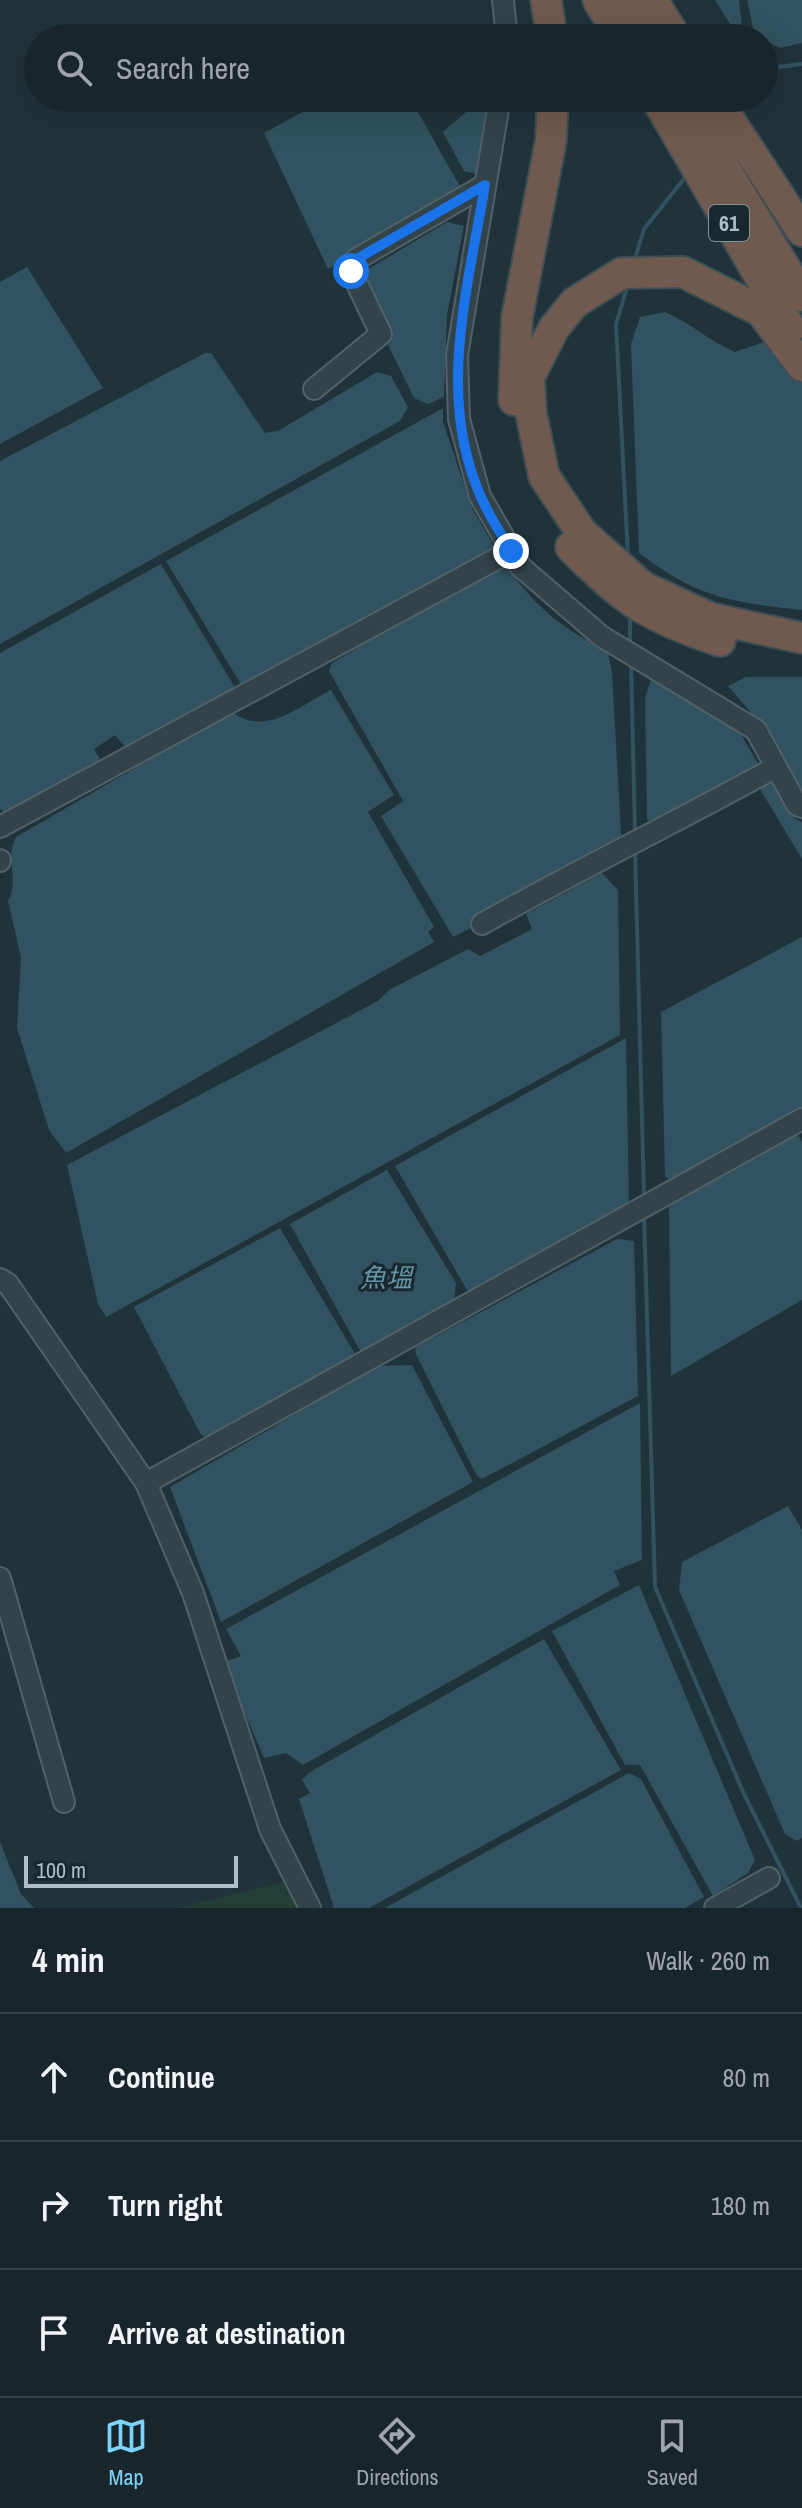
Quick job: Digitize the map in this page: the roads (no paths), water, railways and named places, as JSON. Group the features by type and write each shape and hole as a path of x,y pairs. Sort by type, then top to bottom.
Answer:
{"highway":[{"path":"546,0 550,24"},
{"path":"598,0 613,24"},
{"path":"626,0 639,24"},
{"path":"652,0 667,24"},
{"path":"552,112 551,140 517,318 513,391 526,471 566,543 629,587 710,618 802,638"},
{"name":"61","path":"664,112 802,348"},
{"name":"61","path":"690,112 802,296"},
{"path":"725,113 802,231"},
{"path":"802,366 761,311 683,272 622,273 574,303 554,328 529,377 531,413 544,476 582,533 663,622 725,643 802,653"}],"street":[{"path":"503,0 506,24"},
{"path":"498,112 457,355 459,419 480,496 521,567 601,636 756,730 797,805 802,807"},
{"path":"314,389 381,334 351,271 355,260 485,185"},
{"path":"0,827 511,551"},
{"path":"482,924 575,871 658,833 776,767"},
{"path":"146,1483 802,1119"},
{"path":"0,1279 8,1284 146,1483 193,1593 270,1829 310,1908"},
{"path":"0,1578 64,1802"},
{"path":"715,1908 769,1878"}],"water":[{"path":"715,0 739,0 742,24 730,24"},
{"path":"747,0 802,0 802,43 781,48 778,47 778,24 752,24"},
{"path":"302,112 418,112 463,192 328,269 264,133"},
{"path":"466,112 487,112 477,174 464,171 443,132"},
{"path":"447,222 464,226 447,315 444,397 428,404 414,398 357,282 360,274"},
{"path":"27,267 103,388 0,444 0,282"},
{"path":"665,312 735,352 802,329 802,610 734,600 698,589 639,553 631,344 640,317"},
{"path":"205,353 211,353 265,433 278,431 377,372 391,376 408,407 400,421 0,644 0,461"},
{"path":"443,408 443,422 472,508 495,548 482,559 245,691 166,561"},
{"path":"504,561 548,614 577,634 607,648 612,672 622,851 453,937 381,816 403,801 329,671 332,663"},
{"path":"161,564 240,696 131,754 115,735 94,749 104,767 9,816 0,809 0,653"},
{"path":"653,672 737,728 760,767 662,828 647,820 645,699"},
{"path":"746,677 802,677 802,801 760,723 728,686"},
{"path":"331,690 394,795 368,812 434,927 428,932 434,942 66,1153 49,1130 17,1028 21,957 8,901 13,886 11,853 16,837 232,712 245,719 270,720 295,711"},
{"path":"765,782 778,784 795,819 802,822 802,859 760,789"},
{"path":"602,873 618,890 620,1035 106,1317 98,1304 67,1165 378,1001 389,990 468,949 480,956 532,929 526,914"},
{"path":"802,937 802,1112 675,1186 665,1176 661,1012"},
{"path":"626,1038 629,1209 474,1302 395,1166"},
{"path":"797,1133 802,1142 802,1300 671,1376 669,1205"},
{"name":"魚塭","path":"387,1170 456,1283 453,1309 368,1355 359,1349 290,1224"},
{"path":"280,1228 357,1357 220,1442 201,1435 134,1307"},
{"path":"617,1239 634,1241 638,1396 482,1479 477,1476 415,1352 416,1347"},
{"path":"412,1365 473,1482 221,1622 170,1487 378,1366"},
{"path":"640,1403 642,1560 614,1571 620,1585 303,1765 286,1753 264,1758 223,1662 241,1656 226,1629"},
{"path":"788,1506 802,1530 802,1838 797,1841 785,1834 679,1590 682,1562"},
{"path":"639,1585 755,1860 748,1873 713,1896 640,1765 625,1765 552,1631"},
{"path":"544,1639 621,1770 369,1908 334,1908 299,1799 310,1793 302,1780 310,1772"},
{"path":"629,1773 641,1779 704,1897 685,1908 385,1908"},
{"path":"0,1842 21,1894 34,1908 0,1908"}],"waterway":[{"path":"778,67 802,64"},
{"path":"634,262 644,229 687,175"},
{"path":"628,284 616,324 628,557"},
{"path":"630,614 630,645"},
{"path":"631,662 635,833"},
{"path":"635,850 644,1197"},
{"path":"644,1214 655,1587 744,1794 801,1908"}]}
